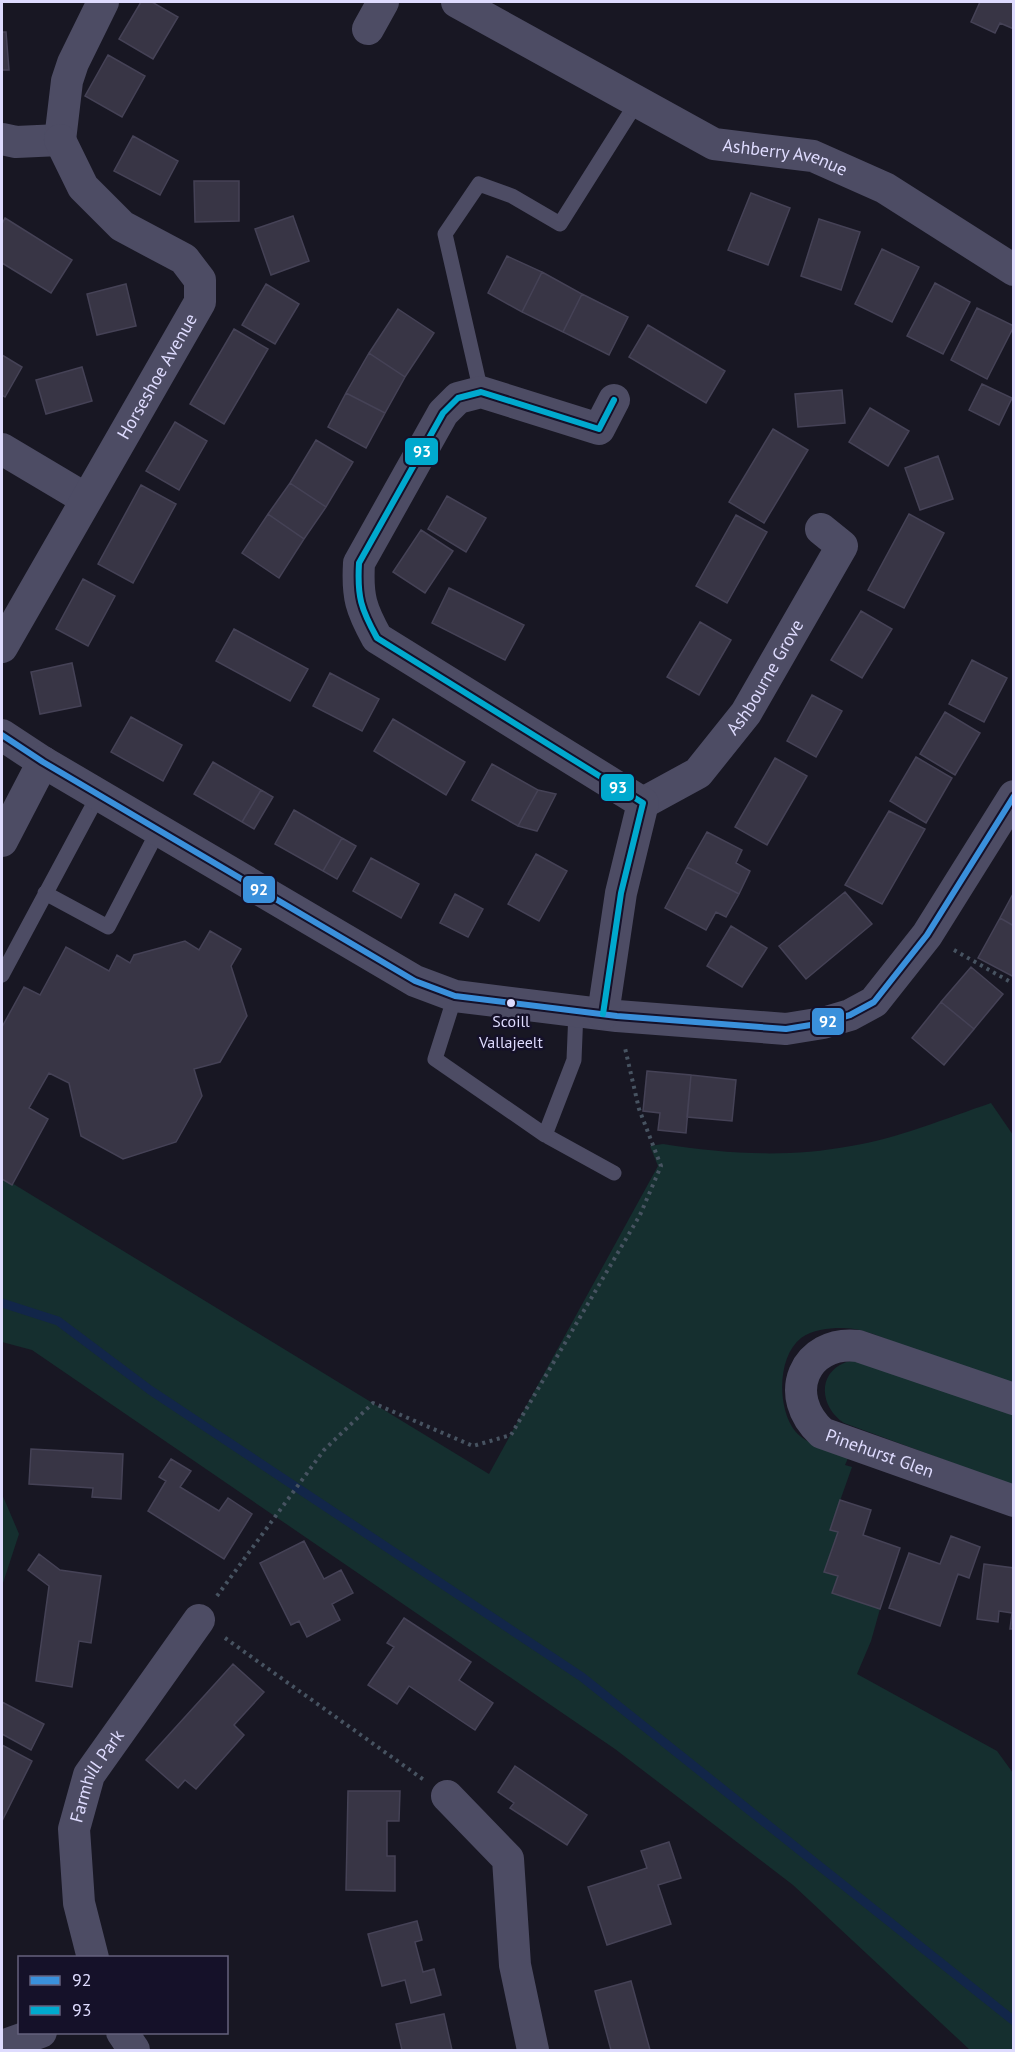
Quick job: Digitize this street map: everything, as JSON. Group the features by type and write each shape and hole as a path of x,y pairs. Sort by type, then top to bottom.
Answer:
{"street":[{"path":"2,139 16,142 60,140 67,81 73,63 103,2"},
{"path":"368,29 383,2"},
{"name":"Ashberry Avenue","path":"457,2 714,144 813,156 875,183 1014,270"},
{"name":"Horseshoe Avenue","path":"2,647 200,302 200,280 184,259 122,226 83,187 60,140"},
{"path":"599,1013 621,893 643,804 377,638 364,614 358,590 359,563 443,413 458,398 481,392 593,440 614,400"},
{"path":"2,449 86,499"},
{"name":"Ashbourne Grove","path":"643,804 698,773 746,713 842,546 821,529"},
{"path":"2,735 43,762 415,981 454,996 599,1013 786,1029 823,1023 850,1015 874,1002 927,935 1014,795"},
{"path":"2,842 43,762"},
{"name":"Pinehurst Glen","path":"1014,1399 858,1346 847,1345 823,1352 813,1360 804,1375 800,1392 801,1403 806,1414 812,1424 822,1433 1014,1501"},
{"name":"Farmhill Park","path":"92,1956 79,1903 74,1829 89,1775 199,1620"},
{"path":"447,1796 508,1859 515,1965 533,2050"},
{"path":"2,2046 35,2034"},
{"path":"123,2034 134,2050"}],"lane":[{"path":"481,392 445,234 479,184 512,196 560,224 637,102"},
{"path":"2,975 99,794"},
{"path":"45,893 108,927 159,829"},
{"path":"454,996 435,1059 545,1135 614,1173"},
{"path":"545,1135 574,1060 599,1013"}],"path":[{"path":"927,935 1014,984"},
{"path":"447,1796 199,1620 324,1450 373,1403 473,1446 511,1435 640,1215 661,1166 599,1013"}],"green space":[{"path":"991,1103 1013,1135 1013,1386 872,1333 849,1328 820,1330 801,1338 787,1357 782,1383 785,1409 795,1431 812,1443 849,1456 845,1465 852,1467 830,1529 838,1532 824,1572 838,1576 832,1593 880,1609 871,1641 857,1674 997,1751 1013,1773 1013,2050 970,2050 793,1885 615,1749 32,1350 2,1342 2,1177 489,1474 658,1166 650,1146 663,1144 757,1153 827,1150 868,1143 921,1128"},
{"path":"863,1360 1013,1414 1013,1485 844,1423 836,1417 830,1409 825,1392 829,1375 844,1363"},
{"path":"2,1494 19,1534 2,1586"}],"building":[{"path":"141,2 152,2 178,17 153,59 119,39"},
{"path":"980,2 1014,2 1014,29 1000,23 995,33 971,22"},
{"path":"2,32 6,32 9,70 2,70"},
{"path":"108,55 145,76 122,117 85,96"},
{"path":"133,136 178,161 160,195 114,171"},
{"path":"194,181 239,181 239,221 195,222"},
{"path":"751,193 790,208 768,265 728,250"},
{"path":"293,216 309,261 271,275 255,229"},
{"path":"5,218 72,260 51,293 2,263 2,224"},
{"path":"819,219 860,232 841,290 801,276"},
{"path":"882,249 919,267 892,322 855,304"},
{"path":"507,256 542,272 522,312 488,293"},
{"path":"542,272 582,294 563,332 522,312"},
{"path":"935,283 970,302 943,354 907,336"},
{"path":"126,284 136,326 97,335 87,294"},
{"path":"266,284 299,304 275,344 242,325"},
{"path":"582,294 628,317 609,355 563,332"},
{"path":"977,308 1014,326 987,379 951,360"},
{"path":"398,309 434,333 405,377 369,353"},
{"path":"648,325 725,371 706,403 629,357"},
{"path":"234,329 268,349 224,424 190,404"},
{"path":"369,353 405,377 385,413 346,393"},
{"path":"2,355 22,367 5,397 2,395"},
{"path":"82,367 92,401 46,414 36,380"},
{"path":"982,384 1012,398 999,425 969,410"},
{"path":"842,390 845,423 798,427 795,394"},
{"path":"346,393 385,413 366,448 328,427"},
{"path":"870,408 909,431 888,466 849,442"},
{"path":"175,422 207,441 179,490 146,471"},
{"path":"773,429 808,450 764,523 729,502"},
{"path":"316,440 353,462 326,507 290,483"},
{"path":"938,456 953,499 920,510 905,468"},
{"path":"290,483 326,507 304,539 268,514"},
{"path":"141,485 176,504 133,583 98,564"},
{"path":"447,496 486,518 466,552 428,529"},
{"path":"268,514 304,539 279,578 242,553"},
{"path":"909,514 944,533 904,608 868,590"},
{"path":"736,515 767,532 727,603 696,586"},
{"path":"421,530 453,551 425,593 393,572"},
{"path":"83,579 115,596 88,646 56,629"},
{"path":"449,588 524,625 505,660 432,623"},
{"path":"861,611 892,629 862,678 831,660"},
{"path":"700,622 731,640 699,695 667,677"},
{"path":"234,629 308,669 290,701 216,661"},
{"path":"972,660 1007,678 984,722 949,704"},
{"path":"72,663 81,706 40,714 31,672"},
{"path":"330,673 379,699 362,731 313,706"},
{"path":"812,695 842,711 816,757 787,741"},
{"path":"945,712 980,733 955,775 920,754"},
{"path":"131,717 182,745 163,781 111,752"},
{"path":"393,719 465,762 446,795 374,751"},
{"path":"916,757 952,778 926,823 890,801"},
{"path":"775,758 807,776 767,845 735,827"},
{"path":"213,762 261,790 242,822 194,794"},
{"path":"492,764 538,790 518,826 472,800"},
{"path":"261,790 273,797 254,829 242,822"},
{"path":"538,790 556,794 537,831 518,826"},
{"path":"294,810 342,838 323,871 275,844"},
{"path":"889,811 925,829 882,904 845,885"},
{"path":"707,832 742,850 736,863 750,871 739,894 687,867"},
{"path":"342,838 356,846 337,879 323,871"},
{"path":"536,854 567,871 539,921 508,904"},
{"path":"371,858 419,884 401,918 353,891"},
{"path":"687,867 739,894 726,917 716,912 706,930 665,908"},
{"path":"845,892 872,924 806,979 779,946"},
{"path":"1014,892 1014,926 1000,918"},
{"path":"455,894 483,909 468,937 440,923"},
{"path":"1000,918 1014,926 1014,977 978,958"},
{"path":"731,926 767,948 742,987 707,966"},
{"path":"210,931 241,949 231,966 247,1016 220,1062 194,1069 202,1096 176,1142 123,1159 81,1136 69,1083 49,1073 29,1108 48,1119 12,1185 2,1179 2,1027 24,987 40,995 66,947 109,971 117,955 130,963 134,955 185,941 199,950"},
{"path":"971,967 1003,994 974,1029 941,1002"},
{"path":"941,1002 974,1029 944,1065 912,1038"},
{"path":"647,1071 691,1075 686,1133 658,1130 660,1113 643,1111"},
{"path":"691,1075 736,1080 732,1121 687,1117"},
{"path":"31,1449 123,1454 121,1499 92,1497 93,1488 29,1484"},
{"path":"171,1459 191,1471 180,1487 219,1511 228,1498 252,1514 224,1559 148,1511 166,1481 159,1477"},
{"path":"840,1500 871,1510 863,1535 900,1548 880,1609 832,1593 838,1576 824,1572 838,1532 830,1530"},
{"path":"951,1536 980,1547 969,1578 958,1574 940,1626 889,1608 909,1553 940,1564"},
{"path":"304,1541 324,1579 341,1570 353,1593 332,1604 340,1620 307,1637 299,1621 291,1625 260,1563"},
{"path":"39,1554 60,1570 101,1576 91,1643 79,1641 72,1687 36,1681 49,1586 28,1570"},
{"path":"984,1564 1014,1568 1014,1629 1010,1629 1012,1613 999,1611 998,1622 977,1619"},
{"path":"404,1618 471,1662 459,1680 493,1703 475,1730 409,1686 397,1704 368,1685 394,1647 387,1643"},
{"path":"233,1664 264,1692 234,1725 244,1735 196,1789 185,1780 178,1788 146,1760"},
{"path":"2,1702 44,1724 31,1750 2,1734"},
{"path":"2,1745 32,1761 2,1821"},
{"path":"515,1766 587,1815 567,1845 510,1808 514,1803 498,1792"},
{"path":"348,1791 400,1791 399,1821 387,1821 387,1856 395,1856 395,1891 346,1890"},
{"path":"669,1842 681,1878 658,1885 671,1924 607,1945 588,1887 647,1868 641,1851"},
{"path":"417,1921 422,1940 415,1942 423,1972 434,1969 441,1995 411,2003 405,1980 382,1986 368,1934"},
{"path":"631,1981 650,2050 611,2050 595,1991"},
{"path":"444,2014 452,2050 402,2050 396,2024"}],"waterway":[{"path":"2,1303 58,1321 150,1390 582,1677 1014,2021"}],"transit line":[{"name":"93","path":"603,1014 621,893 643,803 377,638 361,602 359,563 443,413 458,398 481,392 599,429 614,400"},
{"name":"92","path":"2,735 43,762 415,981 455,996 617,1016 786,1029 823,1023 850,1015 874,1002 927,935 1014,796"}],"place":[{"name":"Scoill Vallajeelt","path":"511,1003"}]}
